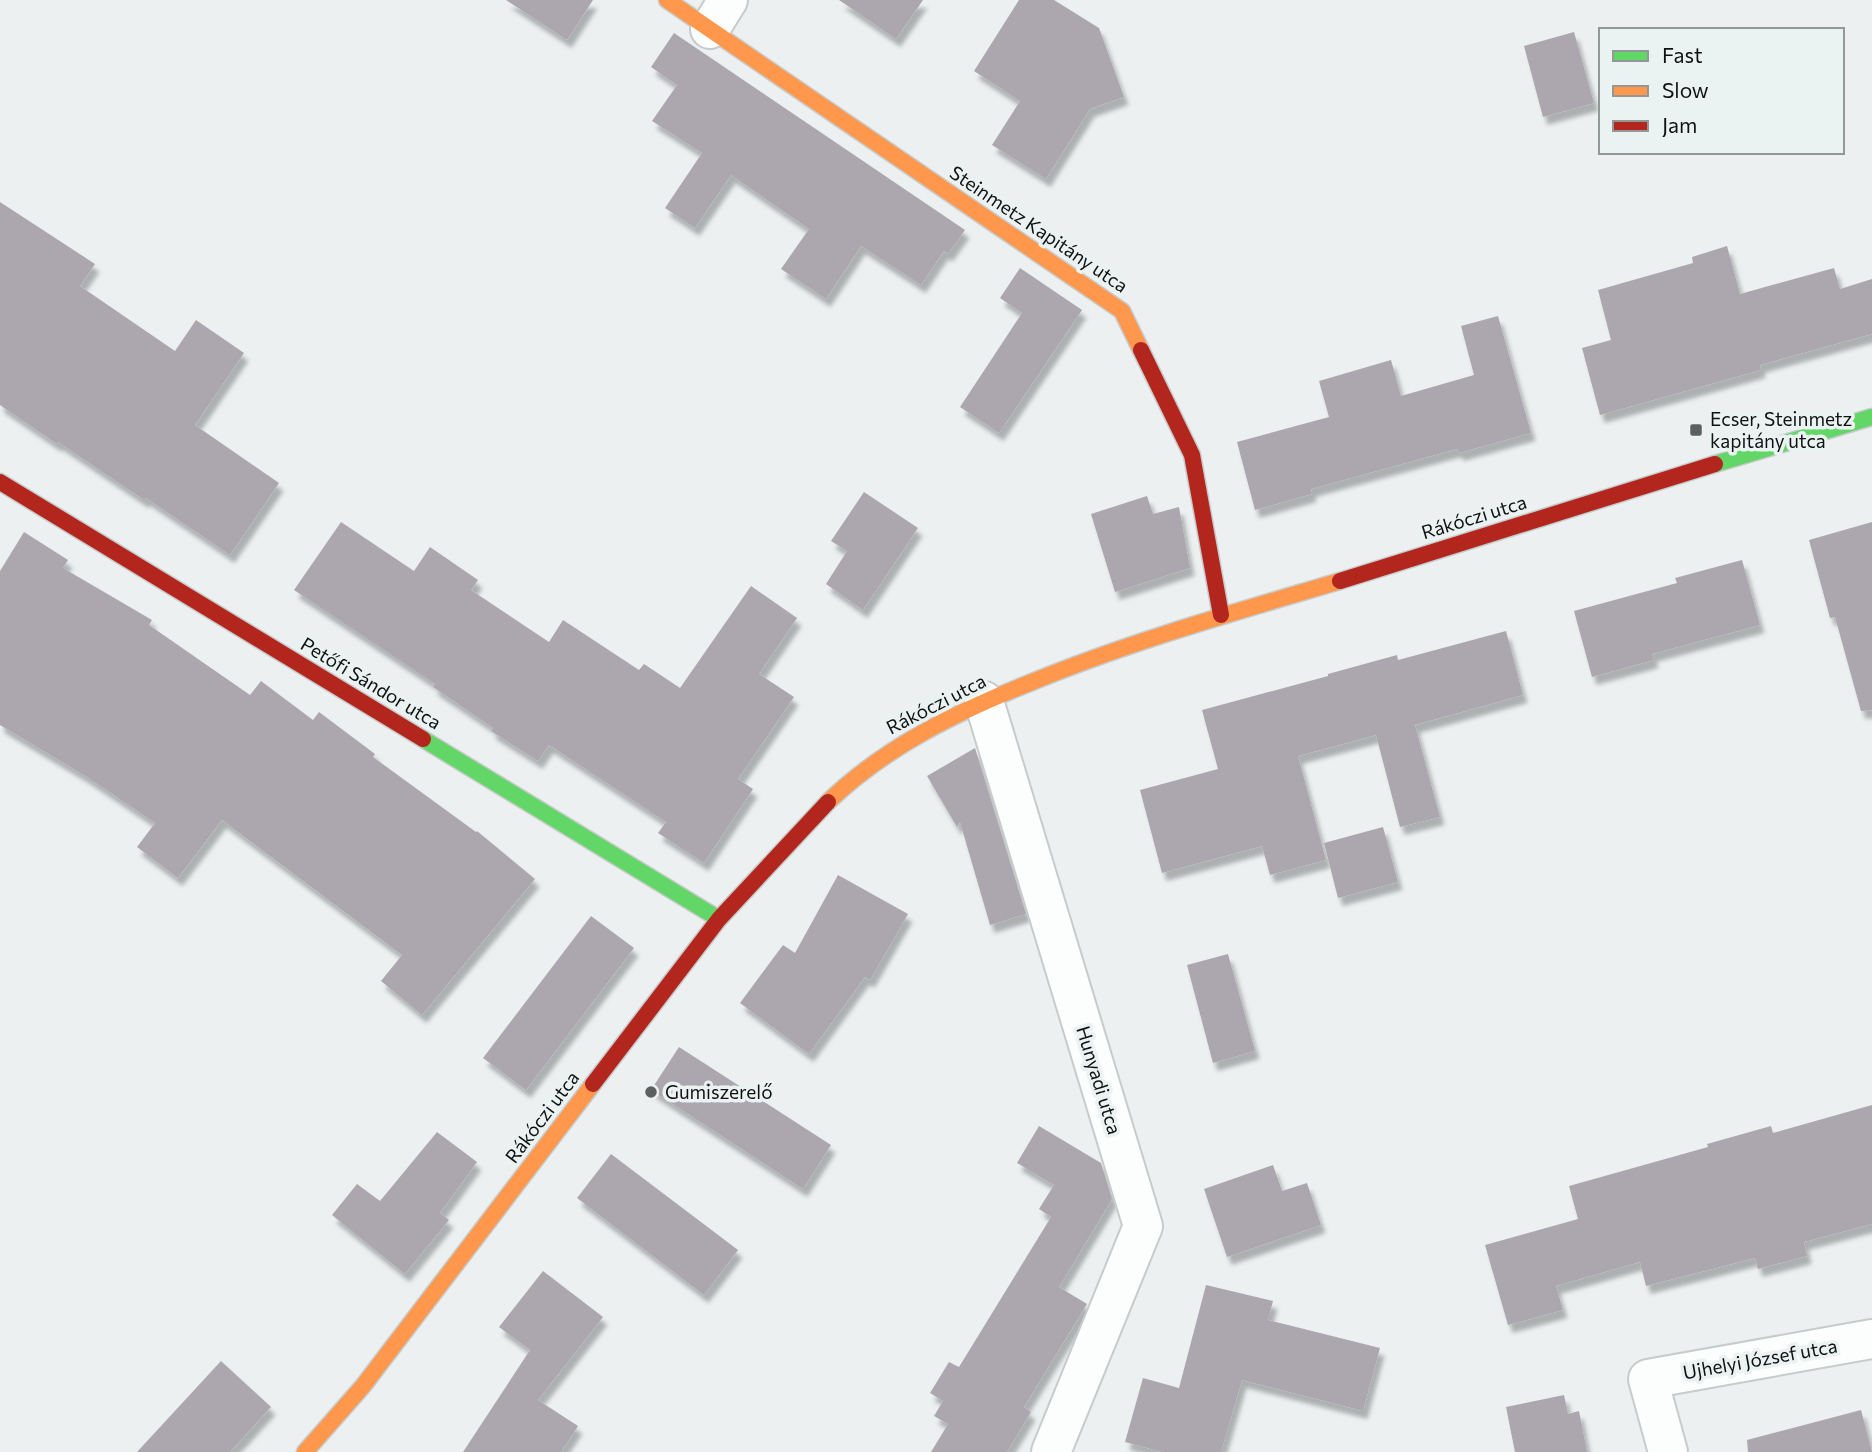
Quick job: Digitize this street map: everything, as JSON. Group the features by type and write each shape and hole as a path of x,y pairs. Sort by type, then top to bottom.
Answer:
{"main road":[{"name":"Steinmetz Kapitány utca","path":"667,0 719,14 1122,311 1192,455 1221,615"},
{"name":"Rákóczi utca","path":"306,1452 371,1375 719,919 855,776 896,747 984,701 1100,654 1872,417"},
{"name":"Petőfi Sándor utca","path":"0,482 719,919"}],"street":[{"name":"Hunyadi utca","path":"984,701 1143,1226 1051,1452"},
{"name":"Ujhelyi József utca","path":"1668,1452 1648,1379 1872,1339"}],"building":[{"path":"506,0 593,0 567,40"},
{"path":"839,0 923,0 896,39"},
{"path":"1019,0 1054,0 1099,28 1124,97 1090,109 1046,179 992,145 1020,101 974,71"},
{"path":"1574,32 1594,103 1543,117 1524,46"},
{"path":"674,33 965,230 948,254 944,251 921,285 861,246 826,299 781,269 809,229 731,175 695,228 665,208 702,153 652,121 677,85 651,67"},
{"path":"0,202 95,264 80,286 175,351 196,320 244,353 195,425 279,483 230,555 0,405"},
{"path":"1727,246 1740,294 1834,268 1840,289 1872,279 1872,334 1760,365 1761,370 1600,415 1582,348 1611,340 1598,290 1693,263 1692,257"},
{"path":"1020,268 1082,310 999,433 960,407 1022,313 1000,298"},
{"path":"1498,316 1531,433 1459,453 1457,449 1311,489 1312,494 1255,510 1237,442 1329,417 1319,381 1391,360 1401,396 1474,375 1461,326"},
{"path":"864,492 918,528 863,610 826,584 847,551 831,541"},
{"path":"1147,496 1153,514 1179,507 1190,568 1115,592 1091,514"},
{"path":"341,522 414,571 430,547 478,580 471,590 549,642 563,620 639,670 644,664 680,688 751,586 797,618 759,674 794,697 738,779 753,789 704,863 658,833 666,822 549,745 538,761 491,731 493,728 433,687 435,684 294,590"},
{"path":"1872,522 1872,710 1861,711 1835,617 1830,618 1809,540"},
{"path":"24,532 68,560 63,568 152,620 149,625 250,695 261,681 313,720 319,712 375,754 373,757 477,831 535,879 422,1015 381,981 402,955 222,820 178,878 137,847 155,823 87,777 0,725 0,571"},
{"path":"1742,560 1760,625 1652,654 1654,660 1592,677 1574,611 1677,583 1675,578"},
{"path":"1506,631 1523,695 1415,725 1440,817 1400,827 1376,735 1298,756 1326,860 1270,875 1262,846 1162,873 1140,790 1218,769 1202,710 1397,655 1398,660"},
{"path":"975,748 1026,914 990,925 960,822 957,827 927,776"},
{"path":"1383,827 1398,882 1338,898 1324,843"},
{"path":"838,875 908,914 870,980 865,977 809,1054 740,1003 783,945 795,953"},
{"path":"591,916 634,948 526,1090 483,1058"},
{"path":"1228,954 1255,1051 1213,1063 1187,965"},
{"path":"679,1047 831,1145 803,1189 651,1090"},
{"path":"1872,1105 1872,1224 1804,1242 1807,1256 1758,1269 1755,1258 1646,1286 1640,1262 1556,1286 1563,1310 1508,1325 1485,1245 1578,1219 1569,1186 1708,1147 1707,1144 1771,1126 1773,1133"},
{"path":"1039,1126 1101,1163 1112,1199 1059,1287 1087,1304 1024,1407 1031,1412 1007,1452 931,1452 948,1424 934,1416 943,1401 930,1393 949,1362 959,1367 1051,1217 1039,1209 1054,1185 1017,1163"},
{"path":"437,1132 477,1162 440,1213 449,1220 405,1274 332,1215 357,1184 380,1201"},
{"path":"611,1154 738,1250 704,1295 577,1198"},
{"path":"1273,1165 1282,1191 1307,1183 1321,1225 1227,1257 1204,1189"},
{"path":"543,1271 603,1317 538,1400 578,1426 561,1452 463,1452 530,1350 499,1327"},
{"path":"1206,1285 1273,1301 1268,1320 1380,1348 1363,1411 1242,1380 1221,1452 1162,1452 1125,1442 1143,1378 1179,1388"},
{"path":"221,1361 271,1407 230,1452 137,1452"},
{"path":"1564,1395 1568,1414 1579,1411 1587,1452 1515,1452 1506,1407"},
{"path":"1861,1410 1872,1452 1748,1452 1747,1440"}],"traffic: fast":[{"path":"1715,464 1872,417"},
{"path":"423,739 719,919"}],"traffic: slow":[{"path":"667,0 1122,311 1141,350"},
{"path":"828,802 850,782 898,747 950,718 1004,693 1146,640 1340,581"},
{"path":"305,1452 363,1386 593,1084"}],"traffic: jam":[{"path":"1141,350 1192,455 1221,615"},
{"path":"1340,581 1715,464"},
{"path":"0,482 423,739"},
{"path":"593,1084 719,919 828,802"}],"place":[{"name":"Ecser, Steinmetz kapitány utca","path":"1696,430"},
{"name":"Gumiszerelő","path":"651,1092"}]}
